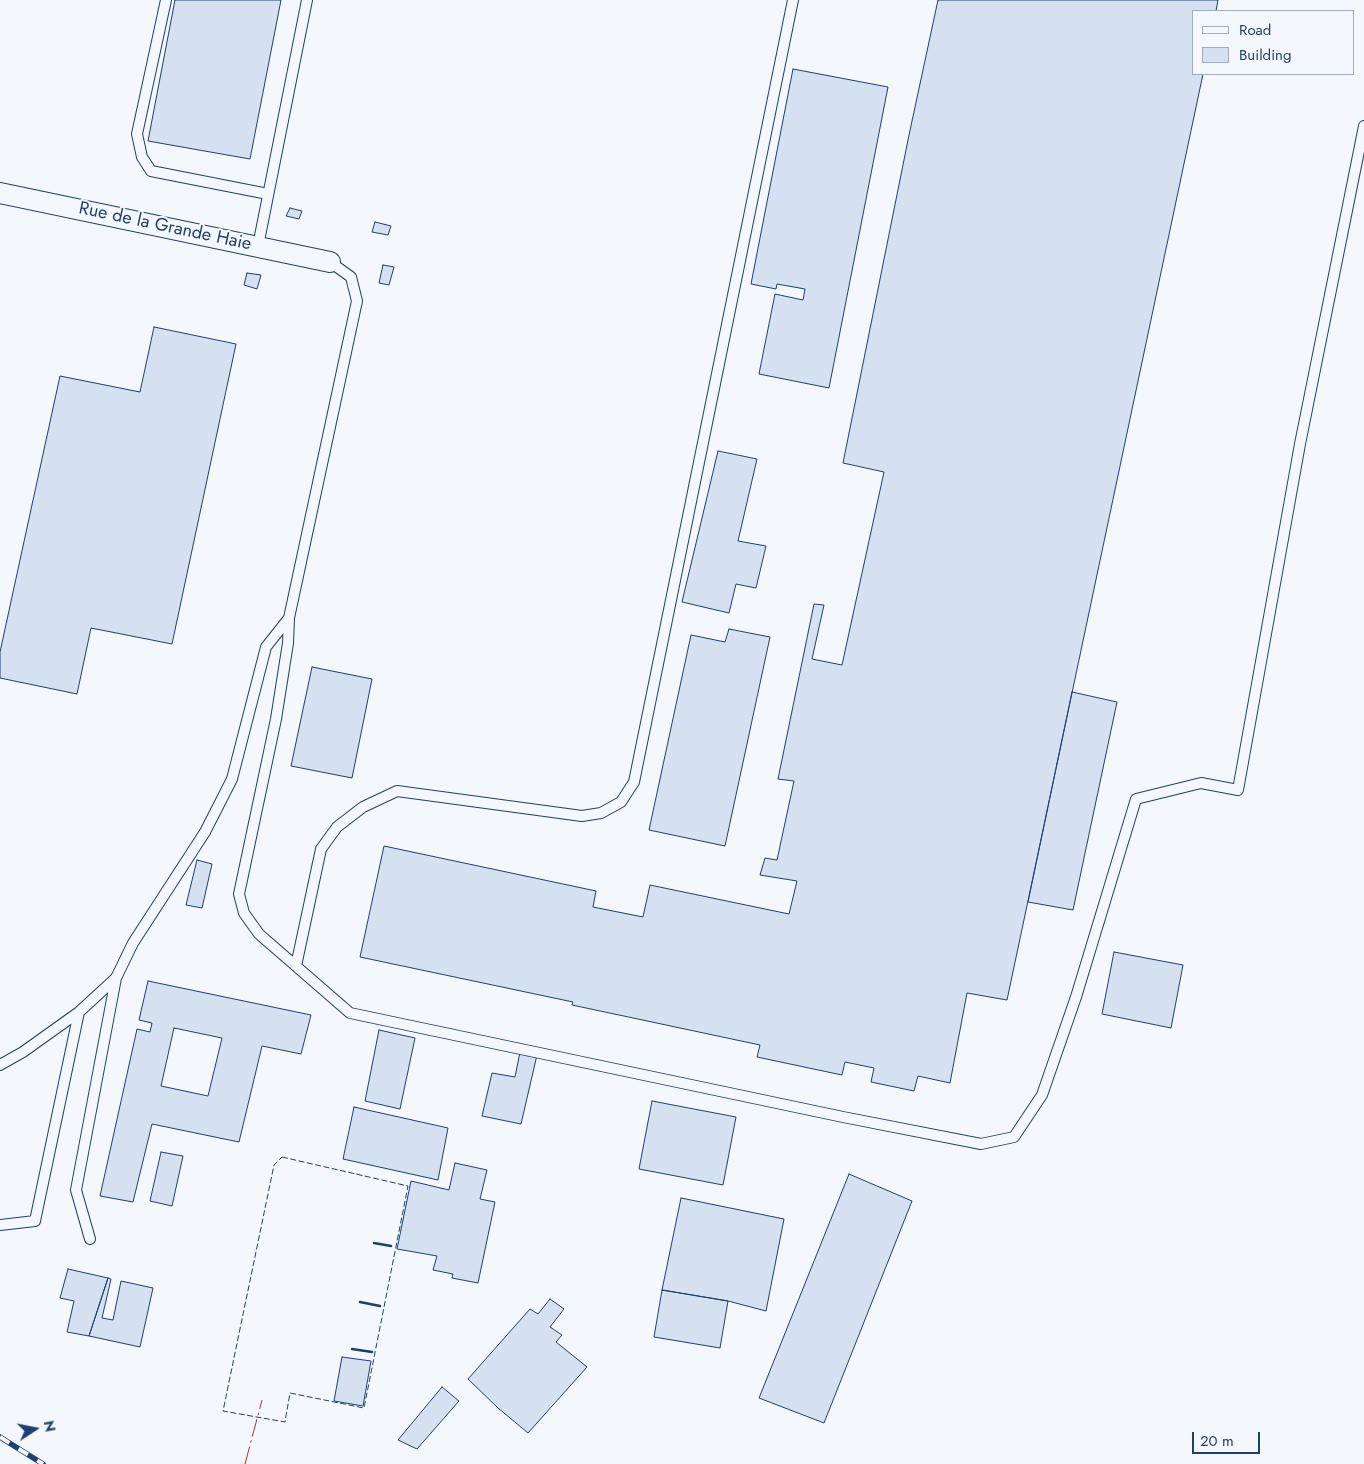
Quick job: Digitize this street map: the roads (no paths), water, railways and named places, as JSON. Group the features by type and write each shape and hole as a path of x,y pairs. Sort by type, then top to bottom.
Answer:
{"street":[{"name":"Rue de la Grande Haie","path":"0,193 330,262"}],"lane":[{"path":"166,0 137,134 142,157 151,170 268,194"},
{"path":"258,246 306,0"},
{"path":"296,966 321,849 337,827 363,807 397,791 582,816 601,813 621,802 634,782 793,0"},
{"path":"330,262 352,277 357,302 289,618 288,643 276,719 239,894 244,913 259,934 350,1013 843,1117 981,1144 1014,1137 1042,1095 1076,997 1136,799 1201,783 1238,790 1300,444 1364,126"},
{"path":"90,1239 76,1190 116,978 133,943 205,832 232,779 266,647 289,618"},
{"path":"0,1065 23,1052 79,1012 116,978"},
{"path":"0,1225 35,1221 79,1012"}],"railway":[{"path":"0,1437 43,1464"}]}
